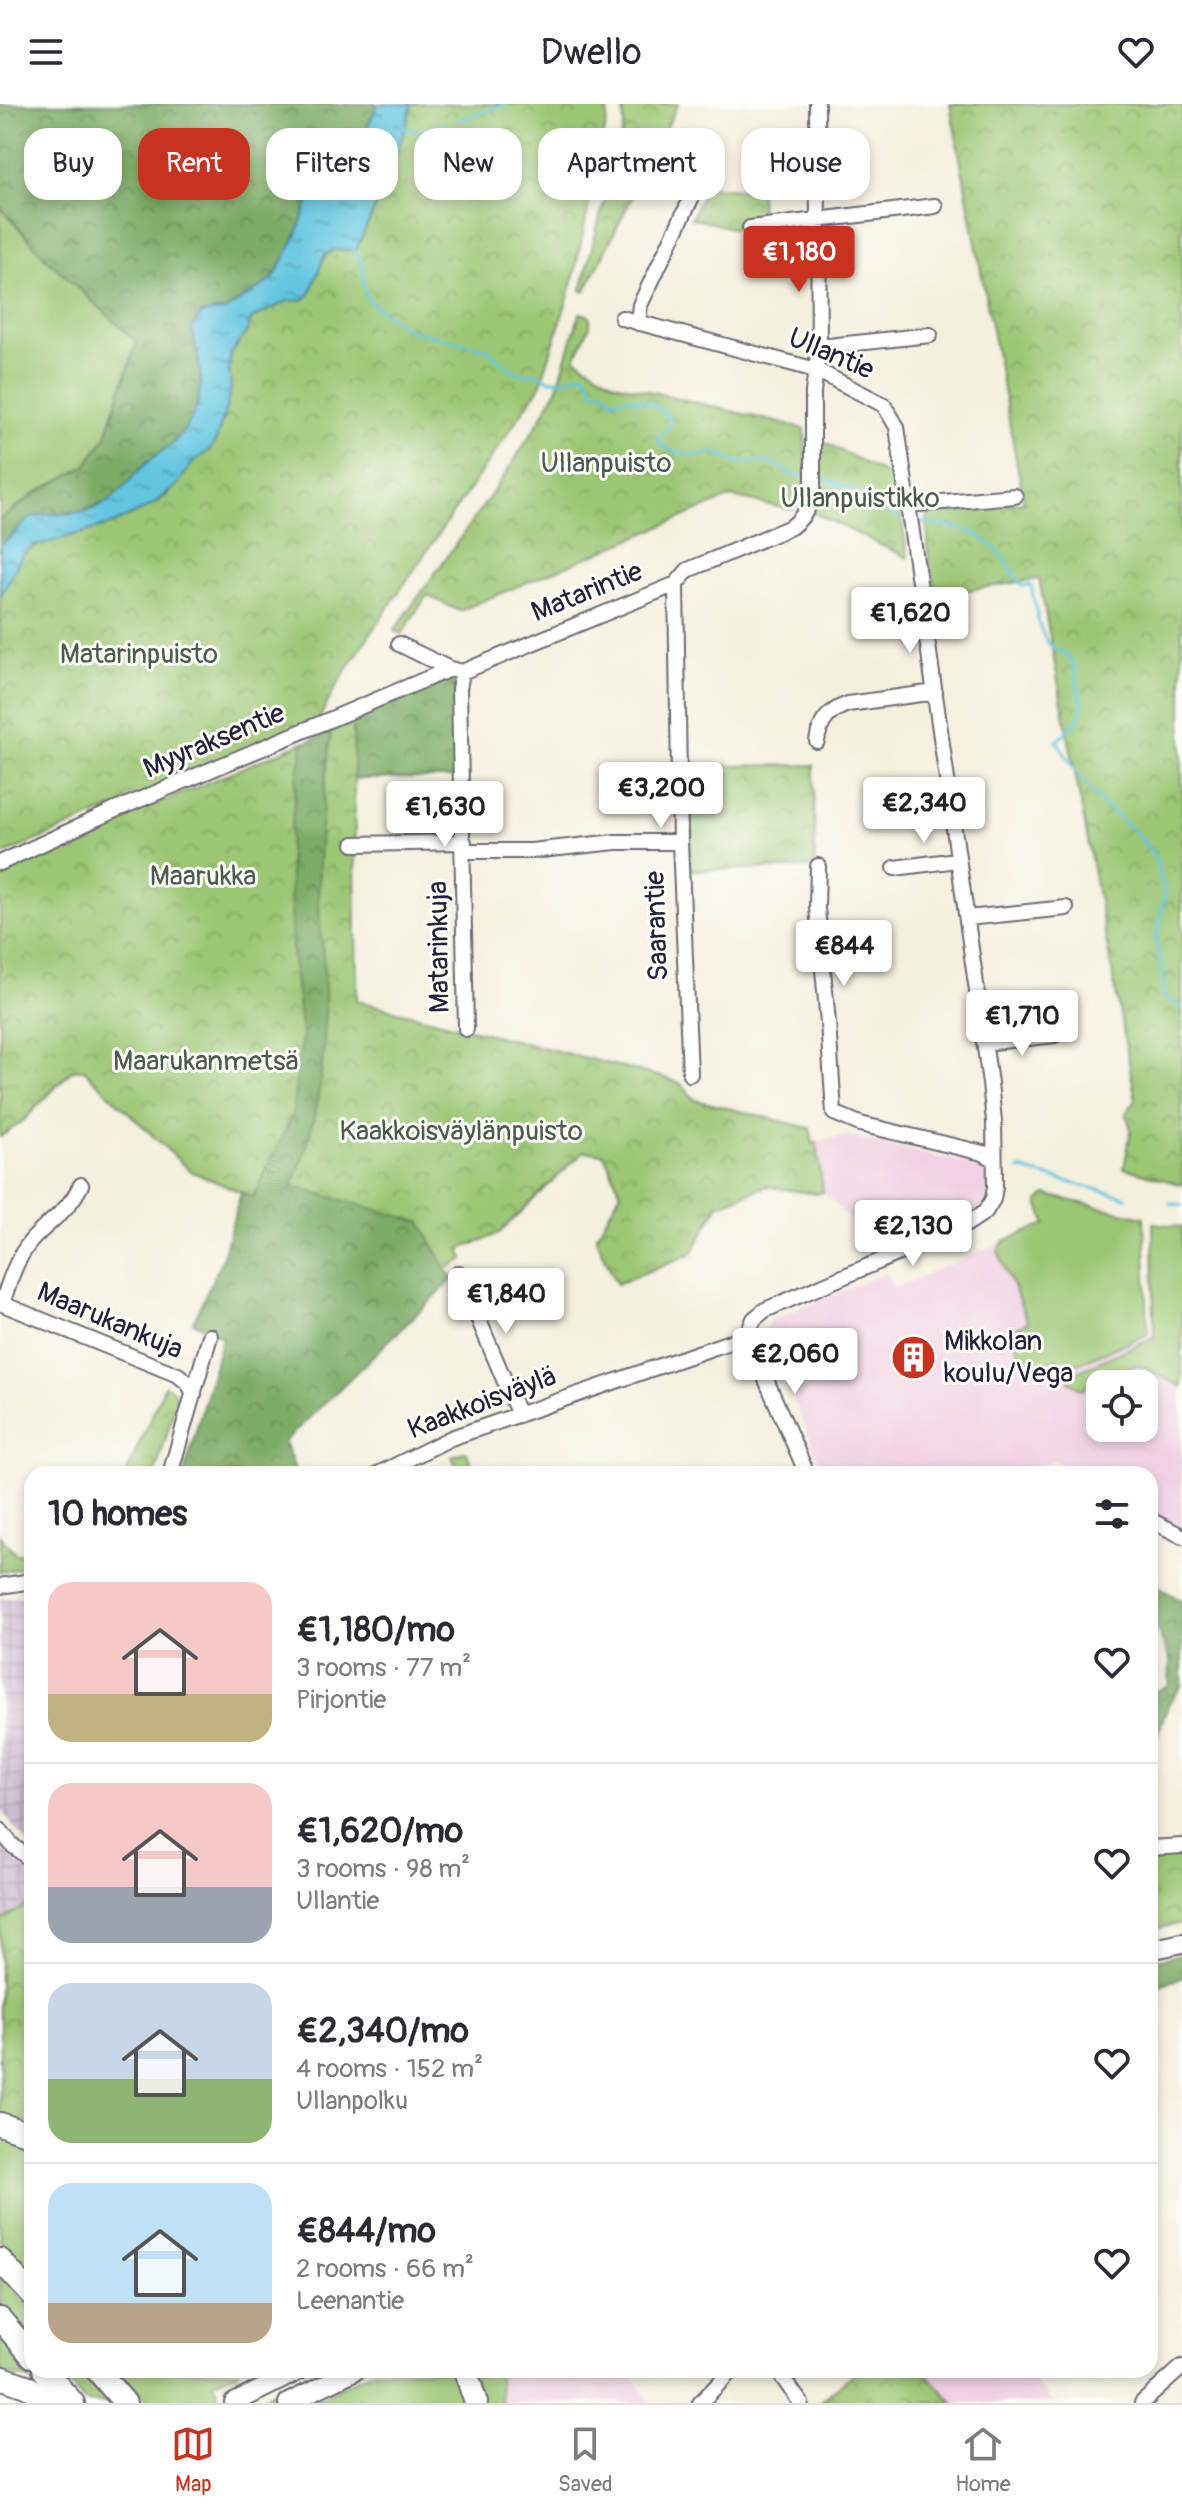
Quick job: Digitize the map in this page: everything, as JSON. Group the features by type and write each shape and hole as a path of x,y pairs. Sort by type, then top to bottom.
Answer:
{"highway":[{"path":"0,2124 24,2132"},
{"path":"0,2260 24,2286"},
{"path":"0,2319 24,2347"},
{"path":"0,2377 26,2386 54,2403"},
{"path":"51,2378 73,2403"},
{"path":"104,2378 125,2403"},
{"path":"468,2378 476,2403"}],"main road":[{"path":"1158,1948 1182,1943"},
{"path":"234,2403 284,2378"},
{"path":"288,2403 340,2378"}],"street":[{"path":"816,370 819,347 817,104"},
{"path":"638,323 640,305 690,200"},
{"path":"750,228 935,206"},
{"name":"Ullantie","path":"622,318 816,370 884,405 893,418 899,441 967,918 994,1121 994,1159"},
{"path":"819,347 930,335"},
{"name":"Matarintie","path":"456,671 676,584 688,570 791,527 806,512 813,493 813,392 816,370"},
{"path":"907,505 1015,496"},
{"name":"Saarantie","path":"676,584 680,842 690,1074"},
{"path":"399,644 456,671"},
{"name":"Matarinkuja","path":"456,671 464,846 466,1029"},
{"name":"Myyraksentie","path":"0,863 113,811 456,671"},
{"path":"817,741 819,728 837,708 935,692"},
{"path":"354,844 531,851 616,842 680,842"},
{"path":"895,868 957,860"},
{"path":"804,1466 747,1336 754,1319 765,1310 978,1219 993,1199 994,1159 983,1153 860,1124 834,1113 817,908 818,866"},
{"path":"967,918 1066,908"},
{"path":"984,1043 1055,1035"},
{"path":"1,1303 22,1254 73,1202 81,1185"},
{"path":"459,1273 519,1415"},
{"name":"Maarukankuja","path":"1,1303 178,1375 188,1383 194,1394"},
{"path":"172,1466 210,1336"},
{"name":"Kaakkoisväylä","path":"394,1466 451,1438 747,1336"},
{"path":"1158,1524 1182,1536"},
{"path":"0,1586 24,1582"},
{"path":"0,1830 24,1855"},
{"path":"1158,1848 1182,1846"},
{"path":"1142,2403 1182,2367"},
{"path":"700,2403 724,2378"},
{"path":"783,2378 801,2403"}],"shaded area":[{"path":"849,1136 988,1169 990,1197 977,1214 883,1255 823,1192 816,1141"},
{"path":"1046,1195 1142,1217 1148,1334 1177,1353 1182,1345 1182,1534 1158,1520 1158,1466 1063,1466 1053,1460 1038,1466 821,1466 765,1330 769,1321 886,1273 894,1288 1046,1224 1038,1203"},
{"path":"24,1596 24,1839 0,1807 0,1599"},
{"path":"0,1847 24,1869 24,1907 1,1923"},
{"path":"498,2378 634,2378 652,2403 501,2403"},
{"path":"931,2378 1030,2378 1053,2403 954,2403"}],"green space":[{"path":"0,104 378,104 367,128 266,128 266,200 310,200 295,239 273,279 225,311 213,311 194,339 198,345 201,389 196,411 187,427 171,445 147,462 114,499 85,511 36,515 0,545 0,520 36,493 86,466 105,438 137,342 46,258 0,207"},
{"name":"Matarinpuisto","path":"412,104 608,104 605,128 538,128 538,200 590,200 572,285 540,386 368,637 318,721 0,856 0,597 23,554 36,546 113,524 151,506 166,496 194,461 209,451 216,440 231,387 231,354 247,331 251,319 287,301 318,274 324,256 333,250 356,250 378,200 398,200 398,150"},
{"path":"623,104 678,104 666,128 623,128"},
{"path":"950,104 1182,104 1182,1185 1124,1168 1131,1130 1126,1113 1136,1100 1039,579 930,596 927,514 1024,502"},
{"path":"725,188 741,189 741,200 760,200 761,225 747,232 691,218 700,200 725,200"},
{"path":"604,200 631,200 585,292 581,290"},
{"path":"0,207 46,258 137,342 105,438 86,466 36,493 0,520"},
{"name":"Ullanpuisto","path":"580,313 590,316 590,326 575,358 615,383 805,429 807,496 792,510 731,497 459,611 427,595 402,634 394,631 505,475 538,423 557,389"},
{"name":"Ullanpuistikko","path":"817,438 895,479 908,558 812,512 820,494"},
{"path":"446,677 455,688 455,778 353,779 357,1001 661,1077 680,1083 695,1100 788,1123 816,1194 766,1186 718,1205 692,1253 617,1284 596,1237 621,1192 604,1154 584,1151 498,1234 460,1249 464,1259 446,1269 454,1278 284,1442 294,1466 186,1466 222,1337 193,1322 222,1259 241,1192 190,1171 84,1070 72,1070 23,1121 0,1137 260,761 331,732 353,717"},
{"name":"Kaakkoisväylänpuisto","path":"353,717 357,1001 661,1077 680,1083 695,1100 810,1128 813,1143 817,1143 823,1192 816,1194 766,1186 718,1205 692,1253 617,1284 596,1237 621,1192 604,1154 584,1151 498,1234 460,1249 464,1259 446,1269 421,1222 292,1186 308,1140 322,1067 325,994 319,860 331,732"},
{"path":"304,742 289,849 292,953 302,1035 292,1116 253,1197 190,1171 84,1070 72,1070 23,1121 0,1137 0,870"},
{"path":"814,765 815,868 691,870 690,766"},
{"path":"1046,1195 1144,1217 1148,1334 1062,1370 1057,1358 1027,1370 1010,1330 1028,1322 998,1251 1004,1241 1046,1224 1038,1203"},
{"path":"1153,1223 1182,1227 1182,1387 1158,1375 1158,1370 1148,1370 1138,1365 1122,1370 1086,1370 1086,1386 1082,1389 1069,1381 1068,1376 1154,1337"},
{"path":"165,1385 174,1391 177,1400 157,1466 130,1466"},
{"path":"466,1451 473,1466 456,1466 452,1456"},
{"path":"0,1536 16,1555 24,1552 24,1568 0,1572"},
{"path":"1158,1587 1182,1601 1182,1686 1169,1703 1158,1733 1158,1691 1169,1686 1170,1660 1158,1631"},
{"path":"1182,1853 1182,1923 1158,1928 1158,1857"},
{"path":"24,1907 24,2122 0,2114 0,1922"},
{"path":"1182,1954 1182,1978 1158,1987 1158,1959"},
{"path":"0,2130 24,2138 24,2269 0,2241"},
{"path":"0,2272 24,2300 24,2332 0,2305"},
{"path":"0,2334 24,2361 24,2378 40,2378 45,2384 0,2372"},
{"path":"64,2378 92,2378 113,2403 86,2403"},
{"path":"125,2378 223,2378 212,2383 218,2390 216,2403 148,2403"},
{"path":"237,2378 265,2378 233,2393 225,2385"},
{"path":"301,2378 325,2378 277,2403 252,2403"},
{"path":"359,2378 462,2378 471,2403 367,2401 311,2403"},
{"path":"474,2378 499,2378 501,2403 482,2403"},
{"path":"848,2378 931,2378 954,2403 819,2403"}],"water":[{"path":"378,104 412,104 398,149 398,128 367,128"},
{"path":"379,200 356,250 332,250 324,256 310,294 303,300 287,301 251,319 247,331 231,354 231,387 227,405 216,440 209,451 194,461 177,485 151,506 113,524 36,546 23,554 0,597 0,545 24,523 32,517 87,511 107,502 185,429 198,403 200,389 199,361 192,329 201,314 225,311 273,279 295,239 309,201"}],"waterway":[{"path":"459,120 506,104"},
{"path":"401,126 416,132 446,124"},
{"path":"354,249 363,267 364,289 370,302 407,329 487,349 509,368 522,374 537,373 549,380 562,380 583,373 594,391 605,391 613,400 629,397 649,402 671,421 667,431 657,437 658,442 671,450 693,454 717,452 734,461 765,462 803,476"},
{"path":"823,478 851,489 899,519"},
{"path":"922,523 971,532 992,546 1022,586 1031,585 1043,635 1051,646 1072,661 1083,704 1077,721 1057,741 1100,801 1141,838 1155,857 1165,895 1156,941 1164,997 1182,1007"},
{"path":"1019,1169 1126,1197"},
{"path":"1170,1203 1182,1205"}],"place":[{"name":"Mikkolan koulu/Vega","path":"913,1357"}],"park label":[{"name":"Maarukka","path":"203,876"},
{"name":"Maarukanmetsä","path":"206,1061"}]}
